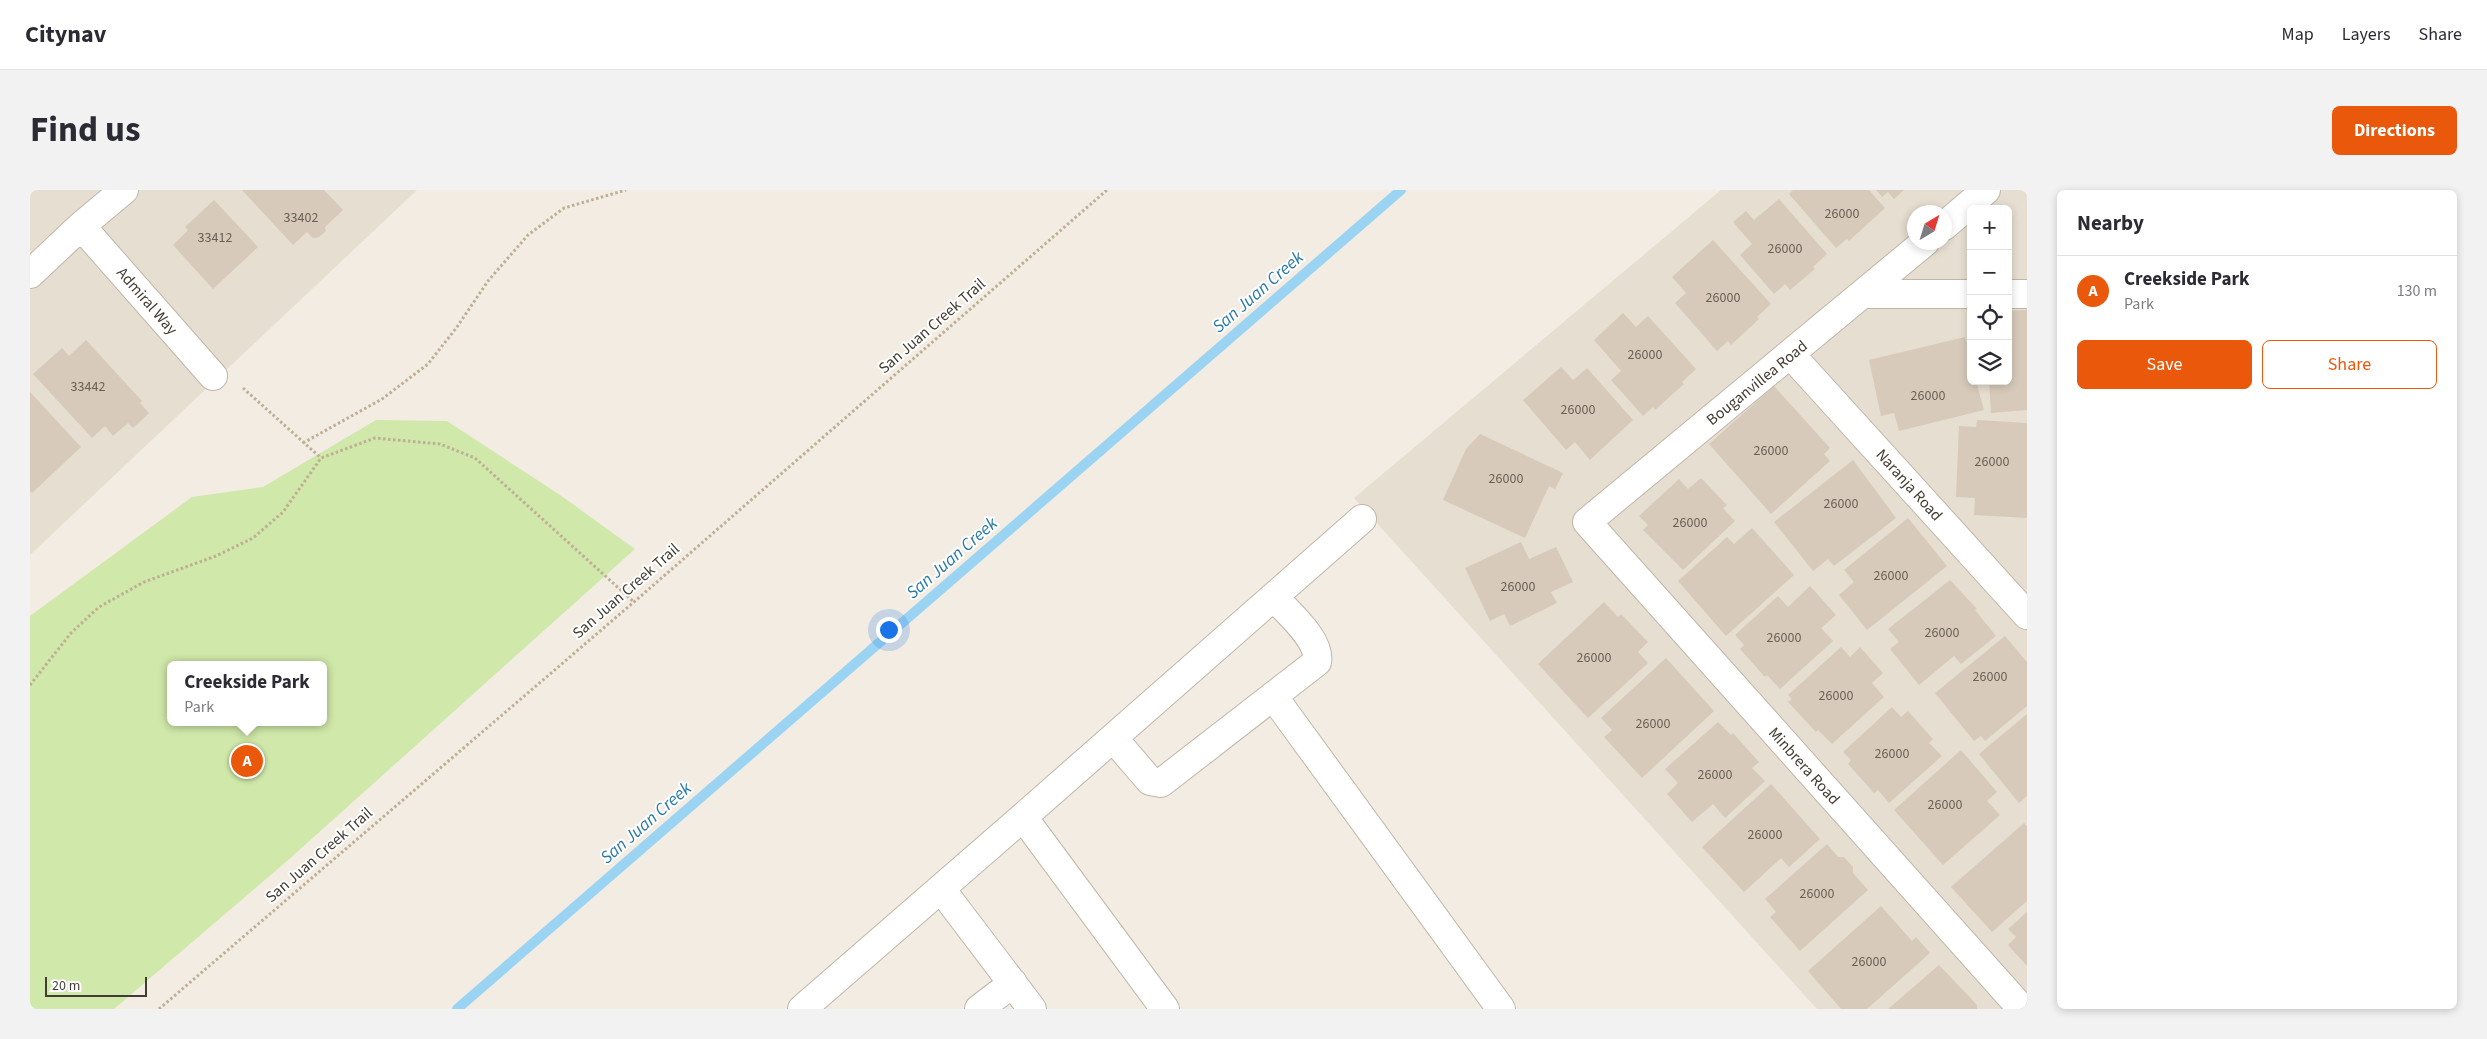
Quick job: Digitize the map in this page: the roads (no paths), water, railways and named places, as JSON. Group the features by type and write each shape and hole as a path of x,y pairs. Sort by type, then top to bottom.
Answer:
{"street":[{"path":"30,274 81,226 124,190"},
{"path":"1952,219 1986,190"},
{"name":"Admiral Way","path":"81,226 213,376"},
{"name":"Bouganvillea Road","path":"1587,522 1865,294 1916,250"},
{"path":"1865,294 1967,294"},
{"path":"2012,294 2027,294"},
{"name":"Naranja Road","path":"1791,355 2027,615"},
{"path":"802,1009 1362,520"},
{"name":"Minbrera Road","path":"1587,522 2022,1009"},
{"path":"1113,738 1150,781 1161,783 1317,662 1318,654 1314,642 1274,597"},
{"path":"1273,696 1501,1009"},
{"path":"1023,817 1165,1009"},
{"path":"941,889 1032,1009"},
{"path":"979,1009 1013,983"}],"waterway":[{"name":"San Juan Creek","path":"457,1009 1401,190"}],"place":[{"name":"Creekside Park","path":"247,761"}]}
